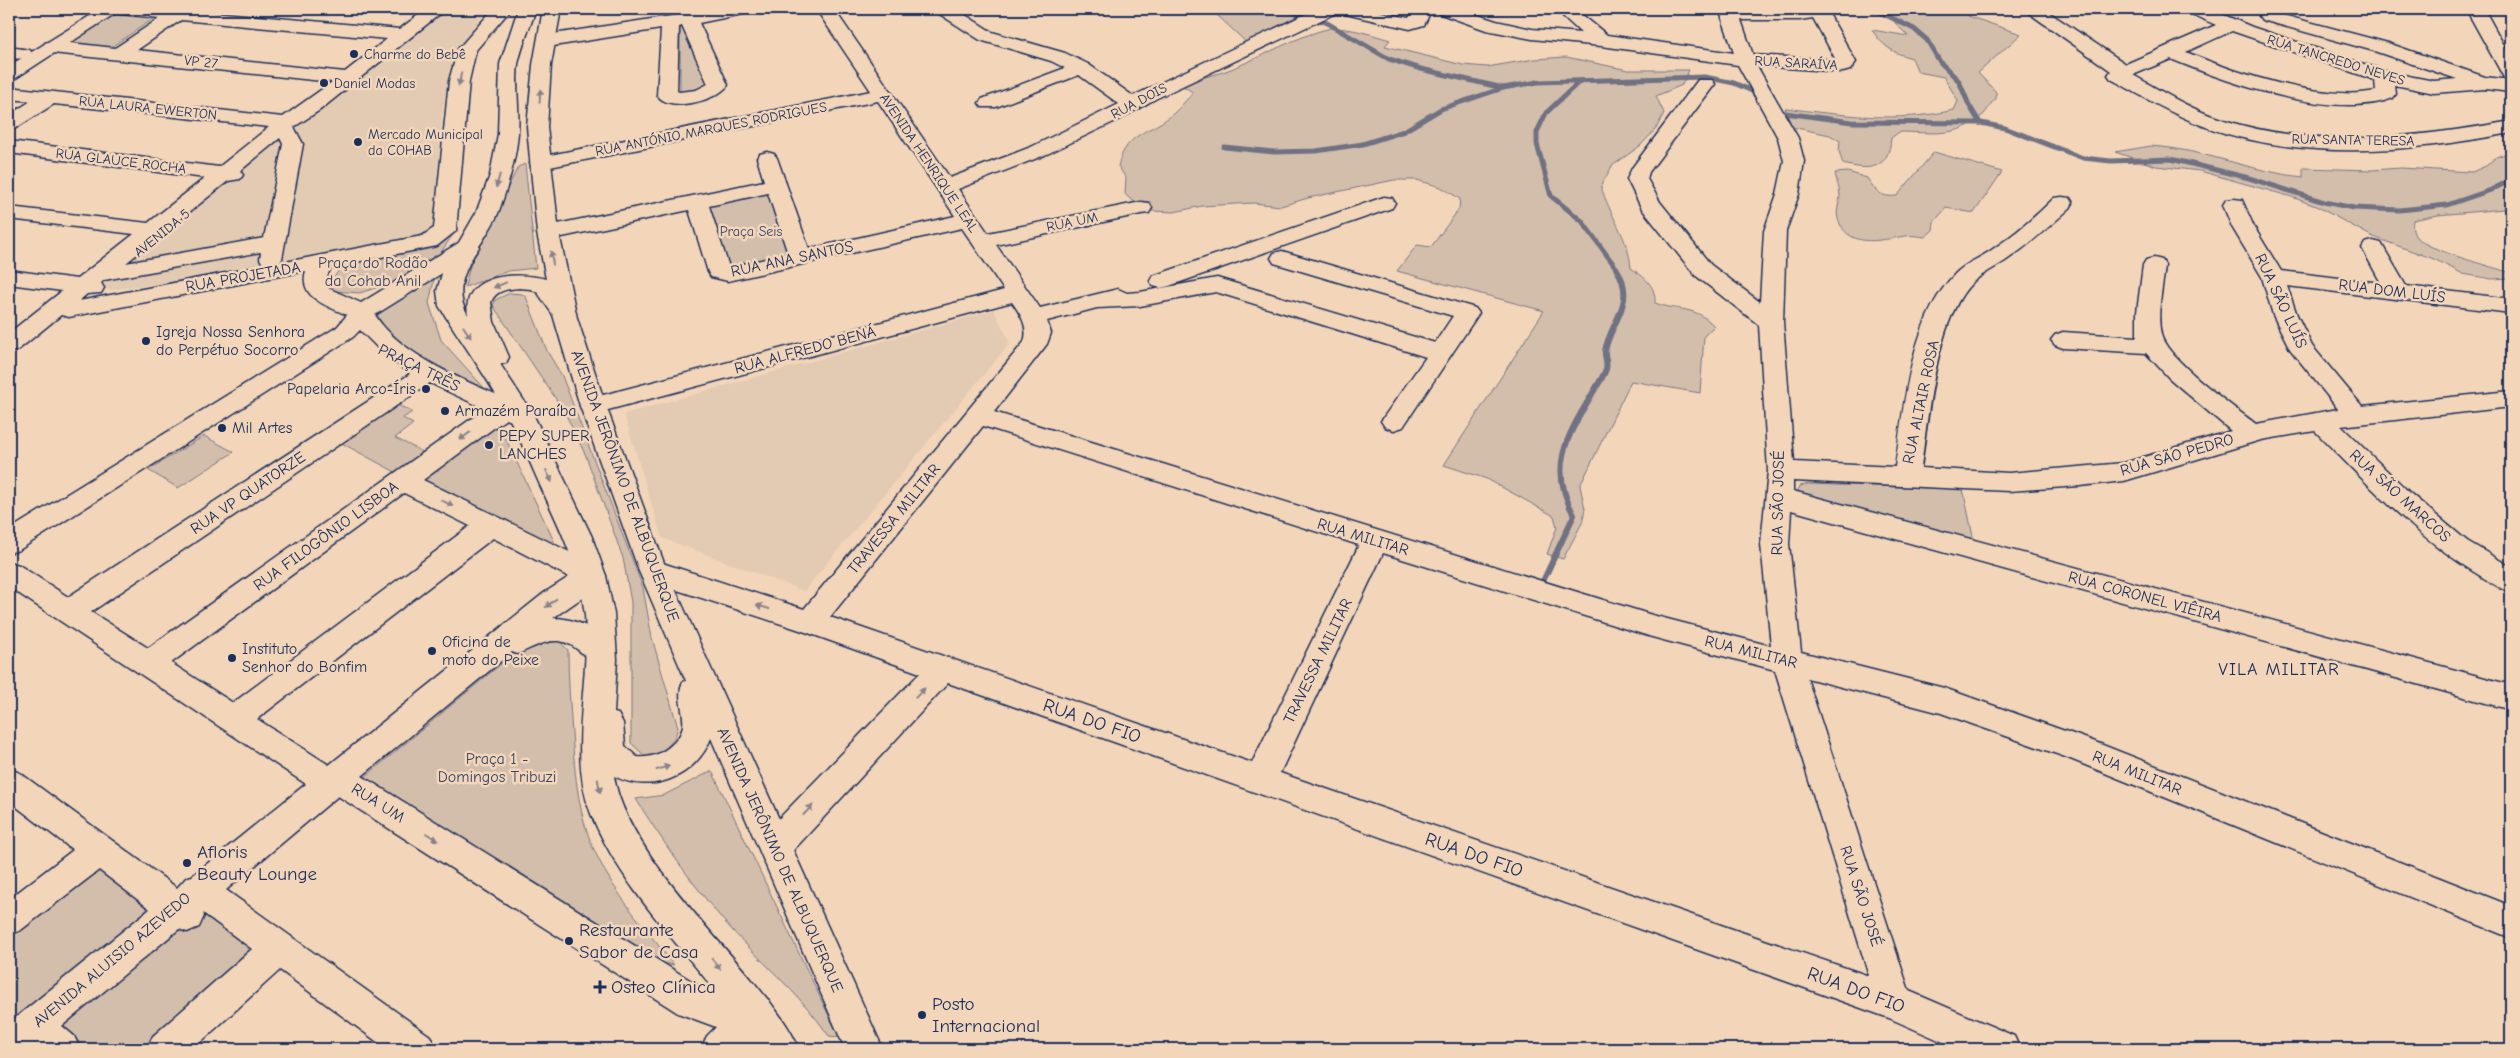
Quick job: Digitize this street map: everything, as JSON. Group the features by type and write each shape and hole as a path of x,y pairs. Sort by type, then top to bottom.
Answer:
{"street":[{"path":"12,65 96,9"},
{"path":"12,65 52,47 114,9"},
{"path":"120,9 403,35"},
{"name":"AVENIDA 5","path":"9,354 228,174 437,9"},
{"name":"RUA PROJETADA","path":"68,310 429,241 445,231 459,81 467,49 502,9"},
{"path":"527,9 509,64 508,134 500,175 487,214 452,276 449,292 451,306 513,412 578,537 592,576 599,614 610,751 621,764 635,770 651,771 678,762 692,746 700,722 698,706 675,624"},
{"name":"AVENIDA JERÔNIMO DE ALBUQUERQUE","path":"552,9 542,65 537,127 548,233 565,318 593,406 653,571 864,1049"},
{"path":"547,41 679,21 742,9"},
{"name":"AVENIDA HENRIQUE LEAL","path":"825,9 1034,317 1040,333 1035,344 978,416"},
{"path":"944,9 986,36 1058,57 1082,68 1132,104"},
{"path":"1347,9 1410,24 1418,21 1423,9"},
{"path":"1444,9 1509,30 1602,40 1746,60"},
{"path":"1564,9 1602,40"},
{"name":"RUA SANTA TERESA","path":"2032,9 2122,73 2214,123 2245,132 2290,140 2364,143 2445,139 2511,128"},
{"name":"RUA TANCREDO NEVES","path":"2195,9 2238,28 2384,77 2434,87 2485,83 2511,86"},
{"path":"2475,9 2487,36 2503,58 2511,74"},
{"path":"1730,12 1800,15 1824,10"},
{"name":"RUA SARAÍVA","path":"1746,60 1840,67 1845,65 1847,62 1824,10"},
{"name":"RUA SÃO JOSÉ","path":"1730,12 1746,60 1772,113 1788,138 1794,161 1788,194 1775,231 1771,322 1779,484 1775,544 1787,661 1895,1003"},
{"path":"2122,73 2171,52 2238,28 2262,22 2268,12 2485,83"},
{"path":"119,54 178,14"},
{"name":"RUA DOIS","path":"945,186 1038,151 1318,14"},
{"name":"VP 27","path":"52,47 349,78"},
{"path":"2171,52 2237,78 2318,95 2378,97 2386,94 2384,77"},
{"path":"989,103 1082,68"},
{"path":"1705,84 1639,172 1637,179 1650,204 1703,270 1771,322"},
{"name":"RUA LAURA EWERTON","path":"9,93 287,127"},
{"name":"RUA ANTÓNIO MARQUES RODRIGUES","path":"540,164 883,94"},
{"path":"9,124 49,98"},
{"path":"267,273 293,144 287,127"},
{"name":"RUA GLAUCE ROCHA","path":"9,147 228,174"},
{"path":"767,158 802,258"},
{"name":"AVENIDA 5","path":"9,354 68,310 153,230 228,174"},
{"path":"548,233 776,185"},
{"name":"RUA ANA SANTOS","path":"697,202 719,272 722,274 802,258 968,220"},
{"path":"1034,317 1100,302 1384,203"},
{"name":"RUA ALTAIR ROSA","path":"1906,478 1925,364 1943,307 1962,280 1999,256 2045,220 2062,203"},
{"name":"RUA SÃO LUÍS","path":"2234,205 2243,227 2273,277 2285,315 2302,349 2356,415"},
{"name":"RUA UM","path":"981,240 1141,208"},
{"path":"9,213 153,230"},
{"path":"9,277 98,280 274,243"},
{"path":"9,543 345,332 362,313 468,246"},
{"path":"2373,248 2397,291"},
{"path":"1282,258 1467,313 1394,421"},
{"path":"321,262 315,278 315,286 319,292 362,313 384,341 428,373"},
{"path":"2154,265 2148,332 2149,340 2191,383 2251,434"},
{"name":"RUA DOM LUÍS","path":"2273,277 2511,306"},
{"path":"513,412 479,313 479,300 485,292 501,283 529,281 546,288 565,318"},
{"path":"1100,302 1140,299 1217,285 1441,353"},
{"name":"RUA ALFREDO BENÁ","path":"593,406 1017,294"},
{"name":"PRAÇA TRÊS","path":"345,332 513,412"},
{"path":"2063,340 2154,346"},
{"name":"RUA VP QUATORZE","path":"68,612 428,373"},
{"name":"RUA SÃO PEDRO","path":"1779,484 1906,478 2009,482 2115,473 2159,463 2251,434 2320,421 2356,415 2509,403"},
{"name":"RUA FILOGÔNIO LISBOA","path":"148,664 403,480 513,412"},
{"name":"RUA MILITAR","path":"978,416 1652,626 1787,661 1850,674 1944,701 2052,740 2511,922"},
{"name":"TRAVESSA MILITAR","path":"810,622 978,416"},
{"name":"RUA SÃO MARCOS","path":"2320,421 2415,513 2457,548 2511,581"},
{"path":"403,480 592,576"},
{"name":"RUA CORONEL VIÊIRA","path":"1779,484 2511,698"},
{"path":"233,720 491,525"},
{"name":"TRAVESSA MILITAR","path":"1260,780 1375,541"},
{"name":"RUA DO FIO","path":"653,571 810,622 1895,1003 1946,1037 2001,1049"},
{"name":"RUA UM","path":"9,573 233,720 338,782 691,1001 718,1010 758,1015"},
{"name":"AVENIDA ALUISIO AZEVEDO","path":"27,1042 554,601 592,576"},
{"name":"AVENIDA ALUISIO AZEVEDO","path":"338,782 515,643 535,632 546,629 562,630 587,640 602,655"},
{"path":"602,655 596,751 600,793 608,816 620,841 660,896 758,1015 780,1049"},
{"path":"774,846 943,669"},
{"path":"9,783 99,850 192,903 279,948 417,1049"},
{"path":"9,919 99,850"},
{"path":"166,1049 279,948"},
{"path":"720,1049 758,1015"}],"shaded area":[{"name":"Mercado Municipal da COHAB","path":"447,9 487,9 459,49 443,109 432,233 321,262 110,290 99,286 233,175"},
{"path":"994,310 1010,343 804,591 662,538 624,414"}],"green space":[{"path":"1205,9 1310,9 1247,43 1217,15"},
{"path":"1979,9 1968,16 2021,34 1978,73 1996,92 1996,99 1984,114 1974,122 1954,131 1933,133 1899,132 1891,138 1886,157 1876,166 1861,167 1843,164 1839,151 1840,141 1830,135 1792,127 1785,108 1848,115 1891,117 1933,114 1954,110 1958,101 1944,77 1918,72 1912,58 1893,51 1876,36 1872,30 1908,36 1896,24 1888,10"},
{"path":"114,11 159,15 108,49 60,45"},
{"path":"680,24 713,87 680,93"},
{"path":"1331,28 1346,29 1390,40 1385,46 1463,65 1487,67 1535,59 1566,57 1628,70 1689,70 1682,85 1656,96 1664,113 1656,129 1640,146 1612,166 1601,186 1627,247 1631,268 1645,278 1651,286 1654,291 1655,303 1693,312 1707,319 1714,326 1704,336 1700,393 1631,381 1580,486 1585,509 1582,523 1563,559 1547,554 1557,527 1554,516 1487,479 1444,465 1544,311 1397,271 1417,245 1431,247 1459,209 1460,199 1441,187 1417,180 1394,180 1308,198 1281,206 1253,203 1202,206 1174,212 1152,211 1130,199 1125,194 1126,178 1118,166 1122,154 1127,145 1134,139 1177,111 1194,93 1183,86 1231,69 1305,36"},
{"path":"2151,146 2190,151 2265,170 2303,177 2303,168 2372,170 2401,168 2472,172 2486,166 2496,157 2511,152 2511,205 2504,209 2438,215 2413,220 2412,224 2415,236 2423,243 2447,253 2511,273 2511,278 2492,279 2463,274 2434,259 2371,236 2318,207 2292,197 2200,171 2156,166 2115,152"},
{"path":"1934,152 2002,172 1974,213 1946,208 1934,222 1933,230 1925,237 1908,236 1869,241 1860,240 1844,231 1839,222 1837,212 1840,196 1835,173 1848,172 1867,178 1882,195 1897,196"},
{"path":"525,164 536,268 508,271 465,287 474,256 487,225 518,167"},
{"name":"Praça Seis","path":"772,190 794,259 729,271 709,204"},
{"name":"Praça do Rodão da Cohab Anil","path":"454,233 437,258 394,282 360,293 335,291 330,287 338,272 361,258 443,239"},
{"path":"435,276 429,303 441,340 487,391 423,361 396,340 376,312"},
{"path":"510,293 522,294 526,297 547,351 562,376 643,588 652,638 678,728 674,739 660,755 644,755 631,743 631,602 623,558 586,456 564,411 493,305 495,300"},
{"path":"394,403 412,412 403,418 413,424 395,438 427,454 399,474 336,440"},
{"path":"497,420 560,554 414,480"},
{"path":"204,436 234,452 178,488 148,470"},
{"path":"1808,484 1963,489 1975,546 1797,493 1800,486"},
{"name":"Praça 1 - Domingos Tribuzi","path":"558,640 568,650 576,780 578,796 591,842 613,885 674,965 654,962 365,777 513,654 533,641"},
{"path":"712,771 839,1037 829,1036 805,1005 723,920 677,861 636,799 664,795"},
{"path":"104,863 162,908 18,1026 9,1018 9,937"},
{"path":"204,908 264,953 153,1049 88,1049 61,1027"}],"waterway":[{"path":"1282,9 1325,22 1389,59 1421,69 1503,88"},
{"path":"1874,9 1914,29 1927,40 1940,62 1959,81 1969,105 1980,123"},
{"path":"1503,88 1538,82 1705,77 1734,83 1752,91 1759,100"},
{"path":"1580,81 1546,113 1537,132 1537,144 1551,196 1582,221 1617,269"},
{"path":"1224,147 1274,152 1316,151 1363,144 1404,131 1441,109 1503,88"},
{"path":"1785,113 1852,122 1980,123"},
{"path":"1980,123 2005,128 2083,158 2111,161 2171,159 2249,178 2324,202 2354,208 2400,210 2447,205 2491,190 2511,180"},
{"path":"1544,579 1574,515 1566,498 1562,482 1563,454 1574,426 1605,372 1607,364 1605,351 1624,302 1622,280 1616,268"}],"place":[{"name":"Charme do Bebê","path":"354,54"},
{"name":"Daniel Modas","path":"324,83"},
{"name":"Mercado Municipal da COHAB","path":"358,142"},
{"name":"Igreja Nossa Senhora do Perpétuo Socorro","path":"146,341"},
{"name":"Papelaria Arco-Íris","path":"426,389"},
{"name":"Armazém Paraíba","path":"445,411"},
{"name":"Mil Artes","path":"222,428"},
{"name":"PEPY SUPER LANCHES","path":"489,445"},
{"name":"Oficina de moto do Peixe","path":"432,651"},
{"name":"Instituto Senhor do Bonfim","path":"232,658"},
{"name":"Afloris Beauty Lounge","path":"187,863"},
{"name":"Restaurante Sabor de Casa","path":"569,941"},
{"name":"Osteo Clínica","path":"600,987"},
{"name":"Posto Internacional","path":"922,1015"}],"district":[{"name":"VILA MILITAR","path":"2279,669"}]}
